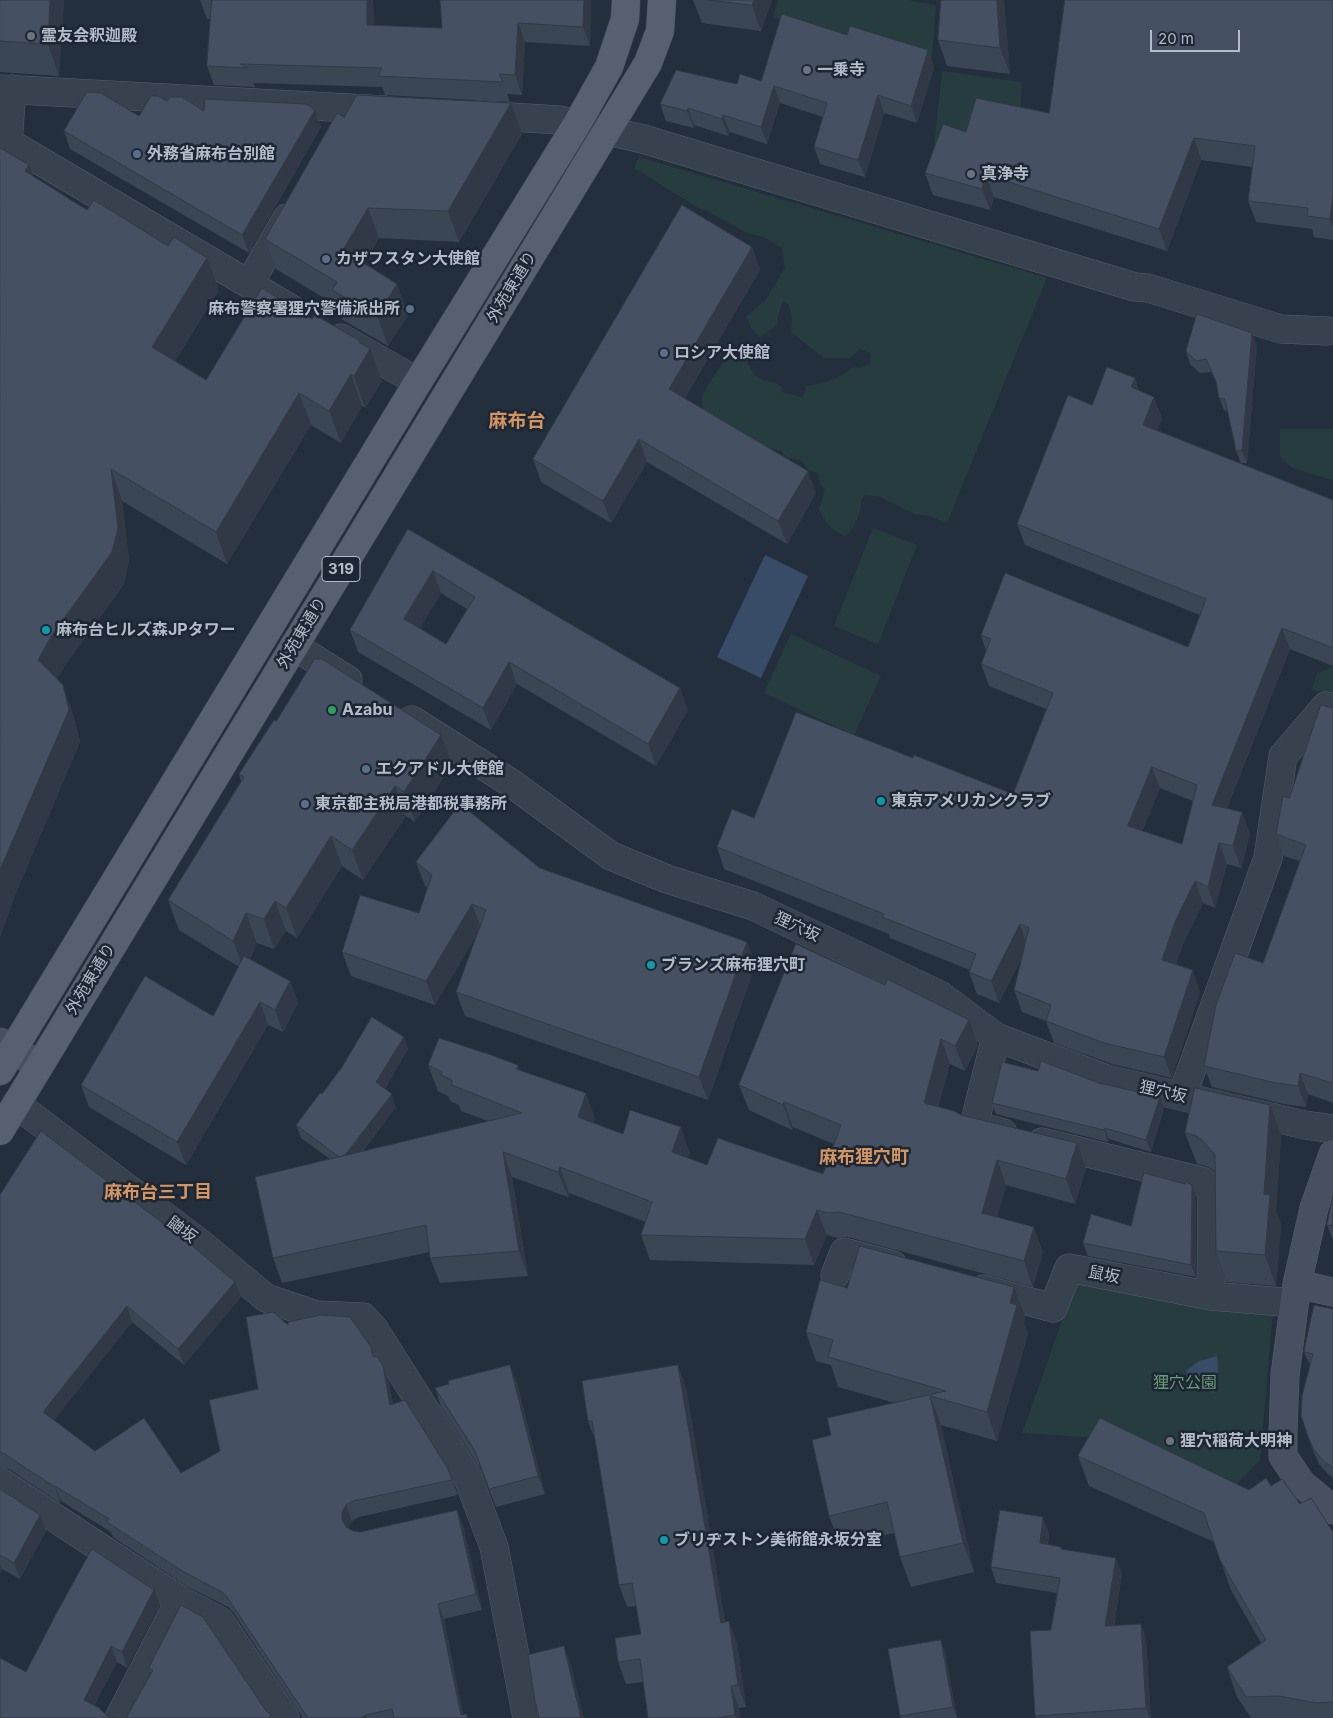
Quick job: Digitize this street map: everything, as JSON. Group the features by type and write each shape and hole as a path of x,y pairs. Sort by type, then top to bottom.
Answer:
{"main road":[{"name":"外苑東通り","path":"4,1054 577,124 609,67 625,19 626,0"},
{"name":"外苑東通り","path":"0,1131 648,64 660,31 662,0"}],"street":[{"path":"410,112 6,89 8,142 418,382"},
{"path":"336,134 350,108"},
{"path":"450,114 559,120 643,139 1135,287 1148,288 1282,329 1327,331"},
{"path":"249,284 297,200"},
{"path":"294,646 366,691"},
{"path":"1182,1096 1268,858 1283,756 1326,706 1333,707"},
{"name":"狸穴坂","path":"391,707 511,783 611,856 667,879 760,910 940,995 996,1037 1107,1079 1305,1125 1333,1129"},
{"path":"996,1037 974,1124 1202,1181 1212,1191 1211,1296 1333,1292"},
{"path":"4,1054 39,1066"},
{"name":"鼬坂","path":"16,1104 205,1247 266,1298 316,1315 364,1317 374,1329 468,1478 469,1509 494,1547 527,1718"},
{"path":"1333,1154 1314,1208 1295,1294 1285,1375 1283,1456 1301,1483 1333,1510"},
{"path":"835,1275 844,1252 920,1272"},
{"name":"鼠坂","path":"958,1282 1053,1308 1069,1268 1211,1296"},
{"path":"2,1487 180,1600 220,1621 285,1718"},
{"path":"119,1718 180,1600"}],"green space":[{"path":"778,0 907,0 936,5 932,59 849,35 773,17"},
{"path":"942,71 1022,82 1020,120 930,184"},
{"path":"639,157 1047,278 947,523 930,516 914,514 881,497 865,495 861,500 859,515 853,528 846,536 836,532 819,510 825,489 820,484 818,473 808,470 802,461 786,457 781,451 766,447 756,440 747,439 704,413 701,398 709,383 723,362 737,358 740,352 745,354 750,367 758,377 781,386 782,392 803,397 806,386 831,380 853,367 860,368 870,364 871,353 860,349 850,358 824,358 791,332 792,320 789,305 783,301 777,325 761,337 752,329 746,317 765,300 785,268 782,248 764,237 747,233 700,209 634,168"},
{"path":"1280,429 1333,429 1333,480 1292,468 1280,456"},
{"path":"873,528 917,545 878,644 834,626"},
{"path":"791,634 881,676 854,735 764,693"},
{"path":"1333,666 1333,694 1311,690 1317,674"},
{"name":"狸穴公園","path":"1076,1282 1273,1311 1260,1460 1230,1491 1111,1439 1022,1433"}],"water":[{"path":"765,555 808,576 761,678 717,657"},
{"path":"1217,1356 1218,1375 1214,1393 1196,1384 1186,1371 1199,1361"}],"building":[{"path":"0,0 50,0 48,44 0,41"},
{"path":"212,0 367,0 367,25 442,28 440,0 584,0 583,27 518,23 515,75 499,74 503,82 378,76 382,68 240,64 248,68 207,66"},
{"path":"709,0 754,0 752,5"},
{"path":"941,0 997,0 1000,48 938,40"},
{"path":"1065,0 1333,0 1333,195 1330,219 1307,216 1308,208 1248,201 1255,146 1194,138 1159,229 986,175 982,189 925,173 943,124 966,132 976,98 1049,113"},
{"path":"782,14 847,35 850,26 928,50 911,106 878,95 858,160 814,147 827,103 774,86 761,127 723,115 722,119 688,108 687,111 660,104 676,70 737,84 740,74 761,81"},
{"path":"87,92 101,93 139,116 151,96 158,96 167,101 169,97 182,97 204,111 205,99 306,104 315,110 242,235 64,131"},
{"path":"357,95 511,103 448,211 368,208 343,250 397,284 377,316 332,290 337,282 265,239 337,113 344,117"},
{"path":"0,148 29,165 25,171 87,210 94,200 168,246 174,237 207,258 152,347 206,380 262,288 312,319 315,315 360,341 370,349 354,376 351,374 329,411 299,393 216,532 111,469 118,528 112,552 52,635 38,660 63,685 69,710 0,871"},
{"path":"682,205 752,247 669,389 808,471 778,521 639,439 603,501 533,459"},
{"path":"1197,314 1252,333 1242,450 1236,451 1225,399 1219,398 1216,381 1206,359 1196,361 1186,351"},
{"path":"1107,367 1135,378 1131,387 1154,397 1143,425 1333,500 1333,648 1282,628 1212,805 1242,812 1233,846 1219,843 1208,887 1195,881 1175,922 1162,960 1193,970 1164,1057 1104,1043 1046,1021 1051,1005 1014,990 1029,928 1020,924 991,981 969,972 976,954 882,917 884,914 717,847 732,809 754,818 796,712 913,758 914,755 1013,794 1053,693 981,664 991,639 981,635 1005,573 1188,647 1206,599 1017,524 1068,395 1092,405","holes":["1152,767 1197,785 1182,844 1128,826"]},
{"path":"408,529 680,688 648,744 509,662 483,708 350,630","holes":["433,571 475,597 446,644 404,619"]},
{"path":"315,659 322,659 441,735 404,792 395,786 352,850 331,836 286,908 275,901 264,919 246,913 233,941 168,900 244,777 239,774 274,720 276,721"},
{"path":"1321,705 1333,708 1333,1080 1332,1083 1300,1073 1298,1086 1276,1083 1204,1066 1216,1005 1235,953 1263,963 1306,845 1276,834 1283,796 1289,798"},
{"name":"ブランズ麻布狸穴町","path":"460,804 540,868 747,942 699,1077 456,992 486,910 472,904 426,981 342,952 360,895 419,913 432,875 416,862"},
{"path":"796,944 885,985 887,979 969,1020 955,1046 941,1039 924,1103 954,1111 961,1115 1077,1143 1066,1179 997,1160 982,1213 1034,1227 1024,1261 839,1212 828,1213 817,1210 805,1239 641,1235 652,1202 560,1167 558,1172 503,1152 519,1251 430,1258 426,1225 273,1258 255,1177 522,1113 452,1085 452,1080 441,1075 442,1072 428,1065 439,1038 518,1065 516,1069 586,1093 578,1117 623,1134 630,1110 681,1127 672,1152 707,1165 718,1138 823,1174 841,1125 784,1102 783,1105 739,1085"},
{"path":"244,956 290,981 275,1010 260,1002 177,1142 81,1085 145,976 213,1016"},
{"path":"372,1017 404,1037 376,1082 392,1094 345,1155 339,1157 296,1125 342,1067"},
{"path":"1041,1061 1099,1083 1160,1097 1146,1140 1105,1128 1104,1130 992,1103 1002,1062 1038,1071"},
{"path":"1195,1088 1270,1105 1264,1194 1270,1195 1265,1255 1216,1251 1215,1155 1202,1140 1195,1135 1185,1133"},
{"path":"41,1131 189,1243 235,1282 178,1349 127,1306 43,1412 95,1451 144,1418 181,1473 220,1451 209,1400 258,1389 246,1317 273,1312 288,1325 288,1322 321,1315 350,1317 371,1347 373,1357 377,1356 383,1366 390,1405 405,1400 448,1469 452,1480 353,1501 346,1505 342,1512 342,1519 346,1527 360,1532 457,1510 476,1594 438,1604 461,1715 467,1714 467,1718 394,1718 392,1709 360,1718 308,1718 222,1592 182,1571 107,1522 109,1519 0,1452 0,1195"},
{"path":"1144,1173 1192,1185 1191,1265 1083,1243 1091,1214 1131,1226"},
{"path":"1333,1196 1333,1226 1327,1225"},
{"path":"860,1246 1014,1287 1010,1303 1017,1305 987,1412 930,1396 963,1543 900,1557 887,1502 829,1516 812,1440 831,1435 827,1418 946,1391 828,1357 833,1340 806,1332 820,1280 847,1288"},
{"path":"1314,1305 1333,1309 1333,1468 1314,1450 1301,1415 1302,1396 1313,1354 1304,1352"},
{"path":"510,1365 538,1476 489,1489 475,1451 435,1388 449,1384 448,1381"},
{"path":"678,1365 721,1623 729,1621 738,1685 731,1686 735,1715 717,1718 648,1718 640,1659 618,1662 615,1638 641,1634 632,1583 619,1585 592,1421 588,1421 582,1381"},
{"path":"1100,1418 1249,1490 1266,1478 1271,1486 1282,1479 1300,1504 1311,1498 1333,1532 1333,1702 1316,1703 1279,1696 1246,1697 1227,1667 1266,1640 1220,1560 1204,1513 1078,1456"},
{"path":"0,1489 40,1515 14,1563 0,1555"},
{"path":"1000,1510 1043,1517 1040,1543 1061,1547 1061,1549 1116,1558 1105,1626 1141,1624 1146,1708 1035,1716 1030,1631 1051,1630 1060,1578 991,1567"},
{"path":"92,1549 154,1590 122,1652 111,1646 84,1700 99,1708 107,1716 116,1718 0,1718 0,1658 26,1672"},
{"path":"181,1605 203,1617 266,1711 271,1715 269,1718 126,1718 153,1670 149,1668"},
{"path":"941,1640 953,1707 900,1716 888,1649"},
{"path":"564,1646 581,1718 539,1718 528,1655"}],"place":[{"name":"霊友会釈迦殿","path":"31,36"},
{"name":"一乗寺","path":"807,70"},
{"name":"外務省麻布台別館","path":"137,154"},
{"name":"真浄寺","path":"971,174"},
{"name":"カザフスタン大使館","path":"326,259"},
{"name":"麻布警察署狸穴警備派出所","path":"410,309"},
{"name":"ロシア大使館","path":"664,353"},
{"name":"麻布台ヒルズ森JPタワー","path":"46,630"},
{"name":"Azabu","path":"332,710"},
{"name":"エクアドル大使館","path":"366,769"},
{"name":"東京アメリカンクラブ","path":"881,801"},
{"name":"東京都主税局港都税事務所","path":"305,804"},
{"name":"ブランズ麻布狸穴町","path":"651,965"},
{"name":"狸穴稲荷大明神","path":"1170,1441"},
{"name":"ブリヂストン美術館永坂分室","path":"664,1540"}],"district":[{"name":"麻布台","path":"517,421"},
{"name":"麻布狸穴町","path":"864,1158"},
{"name":"麻布台三丁目","path":"158,1193"}]}
